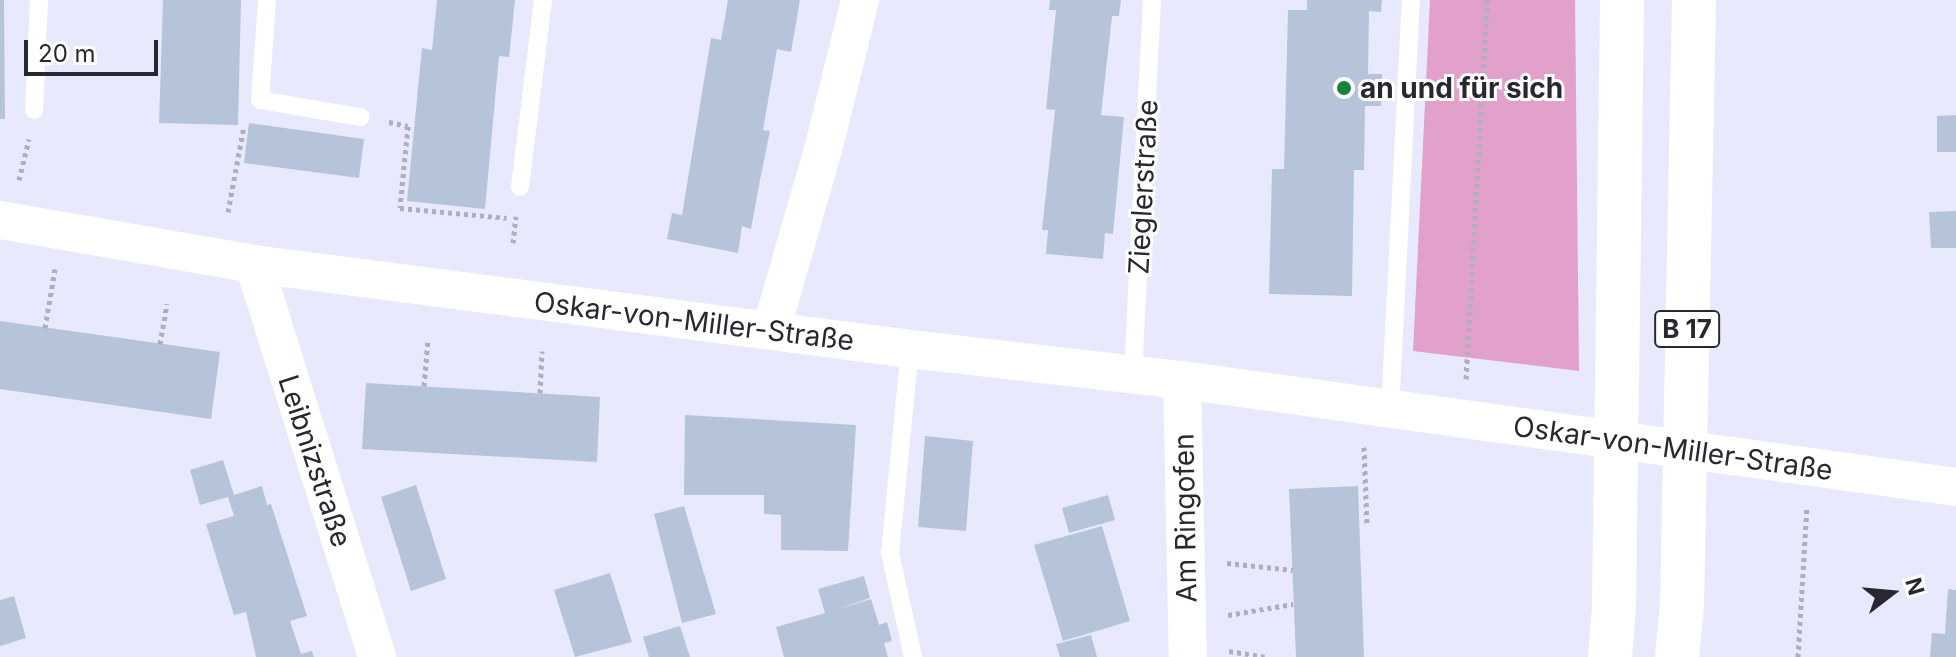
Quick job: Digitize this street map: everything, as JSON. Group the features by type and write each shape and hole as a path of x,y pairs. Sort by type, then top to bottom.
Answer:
{"highway":[{"name":"B 17","path":"1610,657 1614,607 1622,0"},
{"name":"B 17","path":"1677,657 1682,604 1694,0"}],"street":[{"path":"771,330 823,150 860,0"},
{"name":"Oskar-von-Miller-Straße","path":"0,220 254,264 910,349 1182,380 1956,487"},
{"name":"Leibnizstraße","path":"254,264 377,657"},
{"name":"Am Ringofen","path":"1182,380 1188,657"}],"lane":[{"path":"34,110 39,0"},
{"path":"267,0 260,100 361,117"},
{"path":"520,187 543,0"},
{"name":"Zieglerstraße","path":"1133,374 1152,0"},
{"path":"1377,408 1411,0"},
{"path":"910,349 890,553 913,657"}],"path":[{"path":"1464,420 1487,0"},
{"path":"361,117 408,126 400,208 516,219 513,243"},
{"path":"19,180 31,130"},
{"path":"228,212 237,164"},
{"path":"45,328 53,282"},
{"path":"160,344 167,304"},
{"path":"424,386 428,339"},
{"path":"540,393 542,351"},
{"path":"1367,524 1377,408"},
{"path":"1798,657 1810,465"},
{"path":"1186,563 1235,562 1276,571 1293,570"},
{"path":"1187,616 1235,615 1277,604 1293,604"}],"shaded area":[{"path":"1430,0 1575,0 1579,371 1413,351"}],"building":[{"path":"0,0 4,0 5,119 0,119"},
{"path":"163,0 241,0 238,125 159,123"},
{"path":"437,0 515,0 509,57 499,56 485,209 407,201 422,48 432,50"},
{"path":"728,0 800,0 791,52 777,49 763,130 770,131 751,229 742,226 738,253 667,239 672,213 682,215 711,38 721,40"},
{"path":"1050,0 1121,0 1119,16 1112,16 1101,115 1124,117 1113,234 1105,233 1103,259 1046,254 1048,230 1042,230 1055,110 1046,109 1056,10 1049,10"},
{"path":"1307,0 1382,0 1381,12 1369,11 1368,74 1382,74 1381,106 1365,106 1364,170 1354,170 1352,296 1269,294 1272,169 1284,169 1288,10 1307,10"},
{"path":"1956,115 1956,152 1937,152 1937,116"},
{"path":"249,123 364,139 359,178 244,163"},
{"path":"1956,211 1956,248 1931,248 1929,212"},
{"path":"0,321 220,352 211,419 0,389"},
{"path":"366,383 600,397 597,462 362,449"},
{"path":"685,415 856,425 848,551 781,550 781,515 764,514 764,495 684,495"},
{"path":"925,436 973,441 966,531 918,527"},
{"path":"223,460 234,495 262,486 267,505 271,504 307,616 290,621 301,654 312,651 314,657 256,657 246,612 234,615 206,524 234,516 228,497 200,505 190,470"},
{"path":"416,485 446,579 411,591 381,497"},
{"path":"1358,486 1364,657 1296,657 1289,489"},
{"path":"1108,495 1115,520 1069,533 1062,508"},
{"path":"684,506 716,614 682,623 654,514"},
{"path":"1102,526 1130,621 1063,641 1034,545"},
{"path":"610,573 632,642 575,657 554,590"},
{"path":"864,576 870,598 835,610 871,599 879,625 887,622 892,641 884,643 888,657 784,657 776,627 825,613 818,589"},
{"path":"1948,589 1956,590 1956,657 1930,657 1932,633 1945,634"},
{"path":"14,596 26,638 0,646 0,600"},
{"path":"680,626 690,657 649,657 643,637"},
{"path":"1091,635 1097,657 1060,657 1056,644"}],"place":[{"name":"an und für sich","path":"1344,88"}]}
